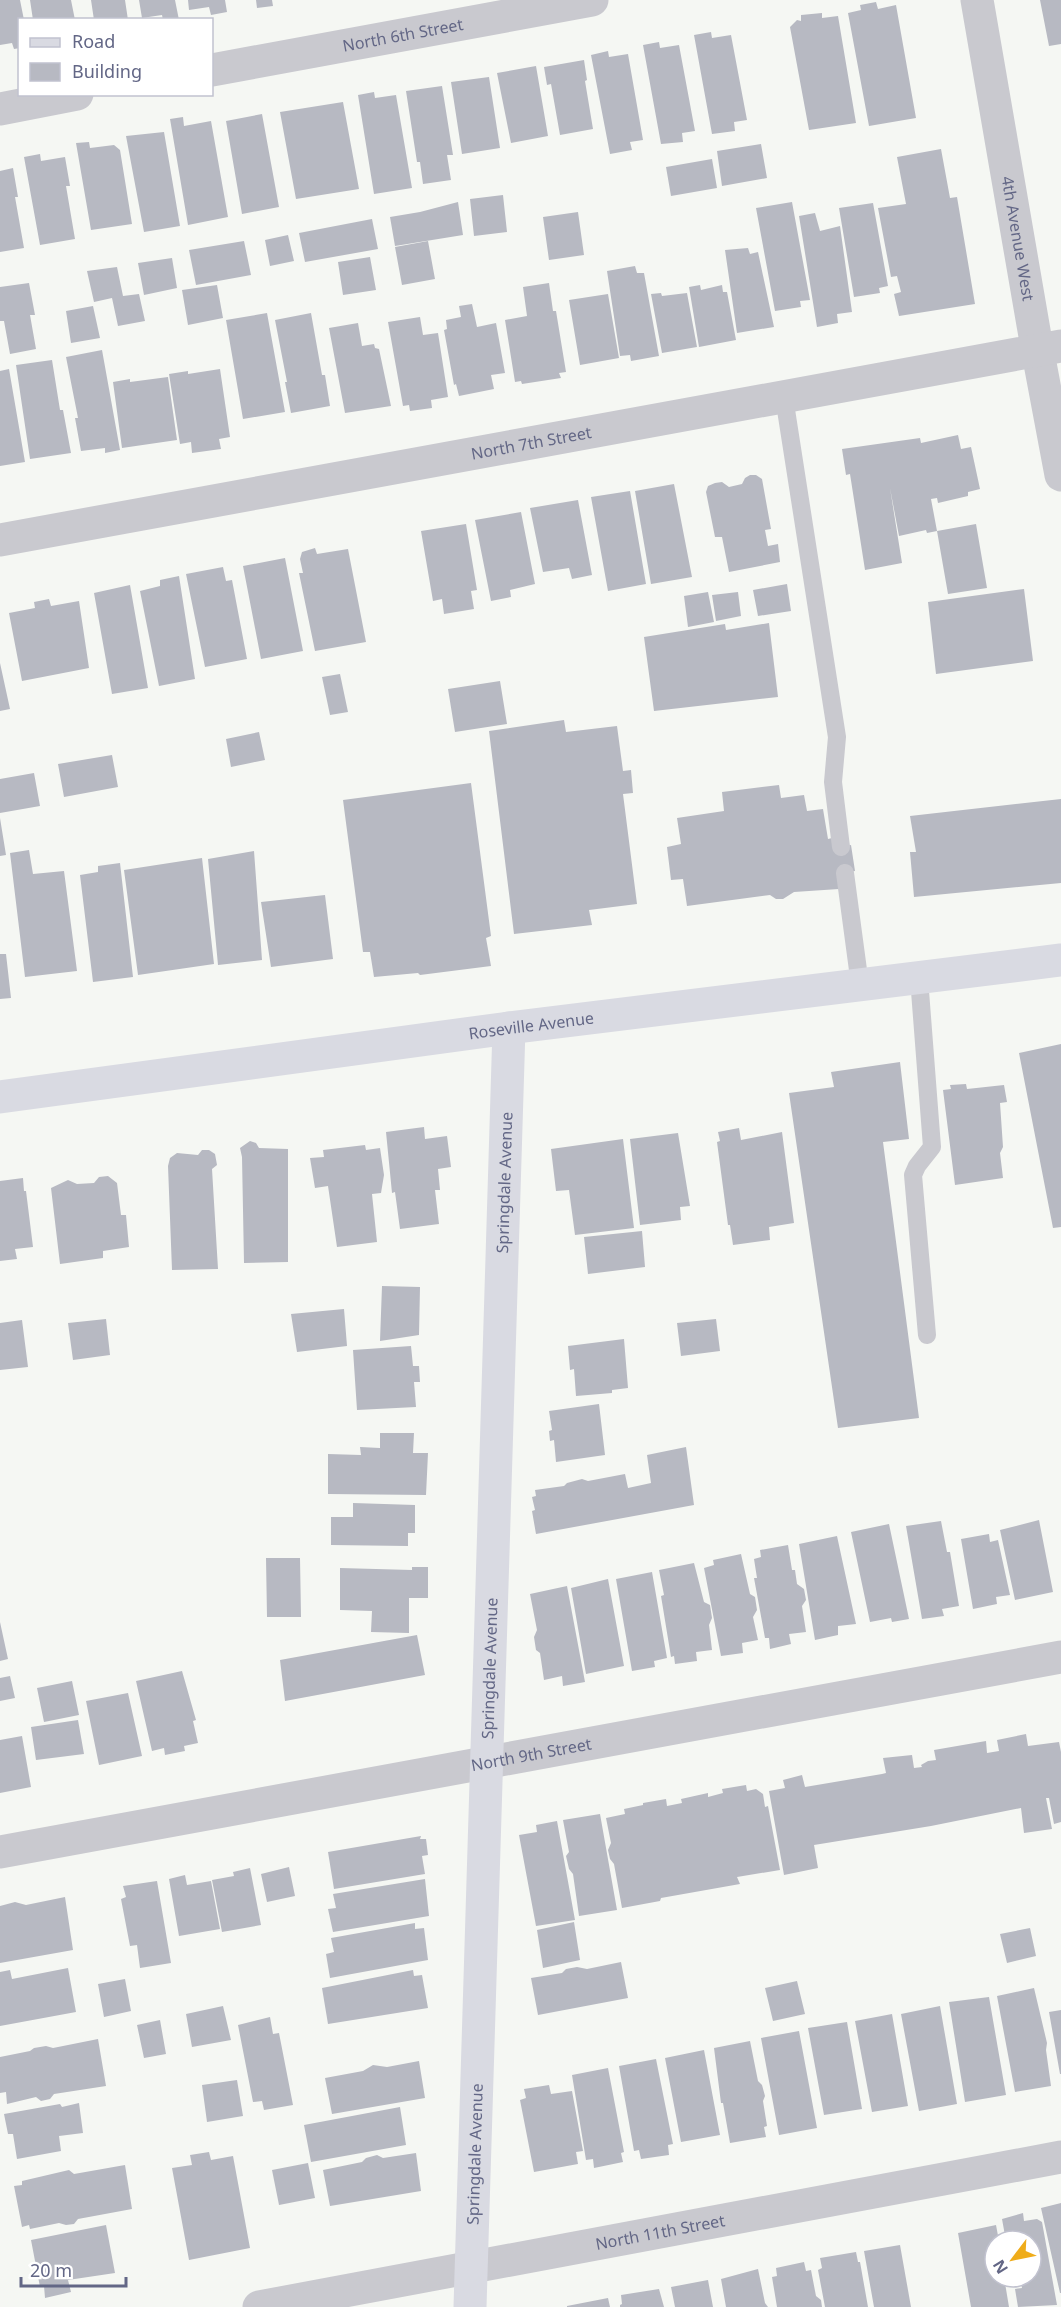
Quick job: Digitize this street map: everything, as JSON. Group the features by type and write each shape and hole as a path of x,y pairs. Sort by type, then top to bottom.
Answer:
{"street":[{"name":"North 6th Street","path":"213,70 592,0"},
{"name":"4th Avenue West","path":"977,0 1049,348 1061,475"},
{"path":"0,109 67,96"},
{"name":"North 7th Street","path":"0,540 1049,348"},
{"name":"Roseville Avenue","path":"0,1097 509,1028 1061,960"},
{"name":"Springdale Avenue","path":"470,2307 509,1028"},
{"name":"North 9th Street","path":"0,1852 1061,1657"},
{"name":"North 11th Street","path":"259,2307 1061,2157"}],"lane":[{"path":"784,397 837,737 833,782 841,847"},
{"path":"845,873 860,985"},
{"path":"919,978 932,1147 913,1175 927,1335"}],"building":[{"path":"0,0 20,0 24,18 18,18 18,48 14,49 12,43 0,45"},
{"path":"30,0 71,0 75,18 33,18"},
{"path":"91,0 125,0 128,18 94,18"},
{"path":"139,0 175,0 179,18 163,18 162,15 142,18"},
{"path":"188,0 225,0 227,12 211,15 209,7 189,10"},
{"path":"256,0 272,0 273,6 257,8"},
{"path":"1040,0 1061,0 1061,44 1049,46"},
{"path":"876,2 878,9 896,5 916,118 869,126 848,13 861,10 860,5"},
{"path":"822,13 822,18 838,16 856,123 809,130 790,27 797,20 801,21 801,15"},
{"path":"711,32 712,38 731,35 747,120 734,122 735,131 712,134 694,35"},
{"path":"659,42 660,48 679,45 695,131 682,133 683,142 661,144 643,45"},
{"path":"608,51 609,57 628,54 643,140 630,142 632,150 610,154 591,55"},
{"path":"584,60 593,129 560,135 551,84 547,85 544,67"},
{"path":"536,66 548,136 511,143 497,73"},
{"path":"489,77 500,148 462,154 451,82"},
{"path":"442,86 453,155 447,155 451,180 423,184 420,162 417,162 406,91"},
{"path":"374,92 375,98 396,95 412,188 374,194 358,95"},
{"path":"343,102 359,189 296,199 280,112"},
{"path":"262,114 279,207 242,214 226,121"},
{"path":"183,117 184,126 211,121 228,217 188,225 170,119"},
{"path":"164,132 180,226 144,232 126,136"},
{"path":"89,142 90,148 114,145 120,150 132,224 91,230 76,143"},
{"path":"761,144 767,178 722,186 717,151"},
{"path":"941,149 950,198 957,197 975,304 899,316 894,294 901,292 897,276 891,277 878,208 906,204 897,157"},
{"path":"40,154 41,161 65,157 70,186 66,186 75,239 40,245 24,157"},
{"path":"712,159 717,188 671,196 666,167"},
{"path":"13,168 18,197 15,197 24,248 0,252 0,171"},
{"path":"503,195 507,232 474,236 470,199"},
{"path":"458,202 463,235 395,246 390,217"},
{"path":"792,202 810,300 800,301 801,307 775,311 756,208"},
{"path":"873,203 888,286 879,288 880,293 854,297 839,208"},
{"path":"578,212 584,255 549,260 543,217"},
{"path":"815,213 820,231 840,226 852,312 837,314 838,323 817,327 799,216"},
{"path":"372,219 378,249 305,262 299,233"},
{"path":"288,235 294,261 270,266 265,240"},
{"path":"244,241 251,275 196,285 189,250"},
{"path":"428,241 435,279 402,285 395,247"},
{"path":"748,248 750,254 758,252 774,327 737,333 725,250"},
{"path":"370,257 376,290 343,295 338,262"},
{"path":"172,258 177,288 144,295 138,263"},
{"path":"635,266 637,273 644,273 659,356 631,361 630,355 620,356 607,271"},
{"path":"117,267 123,296 139,294 145,321 118,326 112,298 94,302 87,271"},
{"path":"29,283 35,315 30,315 36,349 10,354 4,321 0,321 0,287"},
{"path":"549,283 566,372 559,373 561,378 522,384 521,381 515,382 505,320 527,316 523,287"},
{"path":"217,285 223,318 188,325 182,290"},
{"path":"700,285 701,290 722,285 723,292 727,292 736,340 699,347 689,287"},
{"path":"661,293 662,296 687,293 697,347 662,353 651,294"},
{"path":"608,294 619,358 580,365 569,300"},
{"path":"472,304 477,327 496,323 505,373 491,375 494,389 459,396 456,384 454,385 444,330 447,329 446,320 461,317 459,306"},
{"path":"93,306 100,338 71,343 66,311"},
{"path":"267,313 285,412 243,419 226,320"},
{"path":"311,313 330,406 291,413 275,320"},
{"path":"420,317 423,335 438,333 448,397 431,400 432,408 410,411 409,405 403,406 388,322"},
{"path":"358,323 362,346 374,344 375,348 379,349 391,406 345,413 329,328"},
{"path":"102,350 120,450 105,453 105,448 81,451 75,418 78,418 66,357"},
{"path":"52,360 60,410 63,410 71,453 30,459 16,365"},
{"path":"9,369 25,462 0,466 0,371"},
{"path":"220,369 230,437 219,439 221,449 192,453 191,442 180,444 169,374 188,371 188,374"},
{"path":"168,377 177,440 122,448 113,382"},
{"path":"958,435 961,449 971,447 980,489 968,492 968,496 938,503 937,498 931,499 937,531 927,533 926,530 899,536 890,488 902,563 865,570 850,474 846,475 842,449 920,438 921,443"},
{"path":"750,475 756,475 762,479 771,529 765,530 768,546 778,544 780,562 729,572 722,537 715,537 706,492 708,486 715,483 722,482 729,487 742,484"},
{"path":"674,484 692,577 651,584 635,491"},
{"path":"630,491 646,584 608,591 591,497"},
{"path":"578,500 592,575 572,579 569,568 543,572 530,508"},
{"path":"521,512 535,584 510,590 511,597 491,601 475,520"},
{"path":"466,524 477,590 471,591 474,609 444,614 442,599 433,601 421,531"},
{"path":"976,524 987,588 948,594 937,531"},
{"path":"315,548 317,554 348,549 366,642 315,651 299,573 303,573 300,559 302,552"},
{"path":"285,558 303,651 261,659 243,566"},
{"path":"223,567 226,581 232,580 247,659 205,667 186,574"},
{"path":"179,576 195,679 159,686 140,591 160,586 160,580"},
{"path":"787,584 791,611 758,616 753,590"},
{"path":"130,585 148,688 112,694 94,593"},
{"path":"1024,589 1033,661 936,674 928,602"},
{"path":"708,592 714,622 688,627 684,596"},
{"path":"738,592 741,616 716,621 712,595"},
{"path":"49,599 51,606 79,601 89,668 22,681 9,613 35,608 34,602"},
{"path":"769,623 778,697 654,711 644,637 725,624 726,630"},
{"path":"0,663 10,709 0,711"},
{"path":"340,674 348,712 330,715 322,677"},
{"path":"500,681 507,724 455,732 448,689"},
{"path":"564,720 566,732 617,726 623,771 631,770 633,793 623,794 637,904 589,910 592,925 514,934 489,731"},
{"path":"259,732 265,760 231,767 226,739"},
{"path":"112,755 118,787 64,797 58,764"},
{"path":"34,773 40,806 0,813 0,779"},
{"path":"471,783 491,936 486,938 491,966 420,975 418,973 374,977 370,952 363,952 343,800"},
{"path":"779,785 781,798 804,795 807,811 823,809 828,839 832,838 841,847 851,845 855,871 837,874 839,889 794,892 783,899 776,899 770,895 687,906 683,879 671,880 667,847 681,844 677,818 724,811 722,792"},
{"path":"1061,799 1061,883 914,897 910,852 916,852 910,816"},
{"path":"0,818 6,855 0,856"},
{"path":"29,850 33,874 64,871 77,971 25,977 10,853"},
{"path":"254,851 262,960 218,965 208,859"},
{"path":"202,858 214,964 138,975 124,870"},
{"path":"120,863 133,977 93,982 80,875 98,872 98,866"},
{"path":"325,895 333,959 271,967 261,902"},
{"path":"0,954 6,954 11,998 0,999"},
{"path":"1061,1044 1061,1227 1053,1228 1019,1053"},
{"path":"900,1062 909,1139 883,1142 919,1418 838,1428 789,1093 834,1087 831,1072"},
{"path":"966,1084 967,1089 1004,1085 1007,1102 1000,1103 1003,1147 1000,1153 1003,1178 955,1185 943,1090 951,1089 950,1085"},
{"path":"424,1127 425,1139 447,1136 451,1167 438,1169 440,1190 435,1190 439,1224 400,1229 395,1192 392,1193 386,1132"},
{"path":"739,1128 741,1140 782,1132 794,1223 769,1227 770,1240 733,1245 730,1225 728,1225 717,1142 720,1141 718,1132"},
{"path":"678,1133 690,1206 680,1207 681,1220 640,1225 630,1139"},
{"path":"623,1139 634,1228 575,1235 569,1190 556,1191 551,1149"},
{"path":"250,1141 256,1143 259,1148 288,1149 288,1262 244,1263 240,1148"},
{"path":"365,1145 366,1150 380,1148 384,1175 381,1193 372,1194 377,1242 337,1247 328,1186 315,1188 310,1158 324,1157 323,1150"},
{"path":"202,1150 209,1150 215,1154 217,1165 212,1169 218,1269 172,1270 168,1166 170,1158 177,1153 198,1155"},
{"path":"108,1176 117,1183 121,1215 126,1215 129,1247 103,1251 103,1258 60,1264 51,1188 68,1180 77,1184 94,1183 99,1177"},
{"path":"23,1178 33,1247 15,1249 17,1259 0,1261 0,1181"},
{"path":"642,1231 645,1267 588,1274 584,1237"},
{"path":"382,1286 420,1287 419,1335 380,1341"},
{"path":"344,1309 347,1346 297,1352 291,1314"},
{"path":"106,1319 110,1355 73,1360 68,1323"},
{"path":"716,1319 720,1351 681,1356 677,1323"},
{"path":"22,1320 28,1367 0,1370 0,1323"},
{"path":"624,1339 628,1388 612,1390 612,1393 576,1396 574,1369 570,1370 568,1346"},
{"path":"411,1346 413,1366 419,1366 420,1382 414,1382 416,1407 357,1410 353,1350"},
{"path":"599,1404 605,1455 556,1462 554,1440 550,1441 549,1431 552,1430 549,1411"},
{"path":"380,1433 414,1433 413,1453 428,1453 426,1495 328,1494 328,1454 361,1455 360,1447 380,1448"},
{"path":"686,1447 694,1505 536,1534 532,1511 535,1510 532,1497 536,1496 535,1490 564,1486 582,1479 588,1481 625,1474 628,1488 651,1483 647,1455"},
{"path":"353,1503 415,1505 415,1533 408,1533 408,1546 331,1545 331,1517 353,1517"},
{"path":"1039,1520 1053,1592 1015,1600 1000,1530"},
{"path":"941,1521 947,1552 950,1552 959,1606 942,1609 944,1616 922,1619 906,1526"},
{"path":"889,1524 909,1619 892,1622 891,1618 870,1622 851,1532"},
{"path":"989,1534 990,1542 998,1540 1010,1595 996,1597 997,1604 973,1609 961,1539"},
{"path":"837,1536 856,1624 838,1626 838,1635 815,1640 799,1544"},
{"path":"788,1545 797,1584 804,1589 806,1600 802,1606 806,1632 789,1634 791,1644 770,1649 769,1638 765,1638 754,1578 757,1578 754,1559 761,1557 760,1550"},
{"path":"741,1554 750,1594 755,1597 757,1610 753,1617 758,1640 742,1643 743,1653 721,1656 704,1568 714,1565 713,1560"},
{"path":"266,1558 300,1558 301,1617 267,1617"},
{"path":"694,1563 704,1602 710,1605 712,1618 709,1625 712,1650 696,1652 697,1661 675,1664 674,1656 671,1657 659,1570"},
{"path":"412,1567 428,1567 428,1598 409,1598 409,1633 371,1632 372,1611 340,1610 340,1568 412,1570"},
{"path":"652,1572 667,1658 654,1661 655,1667 632,1671 616,1579"},
{"path":"608,1579 624,1666 586,1674 571,1588"},
{"path":"567,1586 585,1682 563,1686 562,1676 544,1680 540,1653 536,1650 534,1637 537,1630 530,1594"},
{"path":"0,1622 8,1659 0,1661"},
{"path":"417,1635 425,1675 285,1701 280,1660"},
{"path":"182,1671 196,1720 193,1721 198,1743 184,1746 185,1751 165,1755 164,1748 152,1751 136,1681"},
{"path":"10,1676 15,1698 0,1701 0,1678"},
{"path":"72,1681 79,1715 44,1722 37,1688"},
{"path":"128,1693 142,1756 99,1765 86,1701"},
{"path":"78,1720 84,1754 36,1760 31,1727"},
{"path":"1026,1734 1028,1746 1059,1742 1061,1822 1054,1824 1049,1798 1046,1798 1052,1829 1024,1833 1021,1808 931,1826 814,1845 818,1868 784,1875 769,1791 785,1788 783,1780 802,1775 805,1787 882,1774 886,1773 883,1758 912,1755 914,1768 922,1767 921,1765 928,1761 936,1760 934,1750 986,1741 987,1753 999,1751 997,1740"},
{"path":"22,1736 31,1787 0,1793 0,1740"},
{"path":"746,1785 747,1791 756,1789 763,1794 765,1807 768,1806 780,1870 737,1877 740,1884 661,1898 660,1901 622,1908 614,1864 608,1850 611,1843 606,1818 625,1814 624,1809 643,1805 643,1803 666,1799 667,1806 682,1803 681,1799 708,1793 708,1797 723,1793 722,1789"},
{"path":"600,1814 617,1910 579,1916 573,1874 569,1869 566,1856 569,1852 563,1820"},
{"path":"557,1821 575,1920 536,1926 519,1835 537,1832 536,1825"},
{"path":"421,1836 420,1839 426,1839 428,1855 422,1856 425,1874 334,1889 328,1852"},
{"path":"289,1867 295,1896 267,1902 261,1874"},
{"path":"250,1868 261,1925 222,1932 212,1880 234,1876 233,1872"},
{"path":"185,1875 187,1885 211,1881 220,1929 179,1936 169,1879"},
{"path":"425,1879 429,1916 333,1932 328,1909 336,1908 333,1894"},
{"path":"157,1881 171,1963 140,1968 137,1945 130,1946 121,1899 126,1897 123,1886"},
{"path":"65,1897 73,1950 0,1963 0,1906 15,1902 26,1905"},
{"path":"574,1922 580,1960 543,1968 537,1930"},
{"path":"415,1923 415,1929 424,1928 428,1960 330,1978 326,1954 334,1952 331,1938"},
{"path":"1030,1928 1036,1956 1007,1963 1000,1934"},
{"path":"621,1962 628,1998 538,2015 531,1978 562,1973 566,1969 577,1967 587,1969"},
{"path":"68,1968 76,2012 0,2026 0,1972 10,1970 12,1979"},
{"path":"413,1970 414,1976 422,1975 428,2008 328,2024 322,1988"},
{"path":"125,1979 131,2011 104,2017 98,1984"},
{"path":"797,1981 805,2014 773,2021 765,1988"},
{"path":"1034,1988 1047,2043 1051,2086 1015,2092 997,1996"},
{"path":"989,1997 1006,2095 965,2102 949,2002"},
{"path":"223,2006 231,2040 192,2047 186,2014"},
{"path":"940,2006 957,2104 919,2111 901,2014"},
{"path":"1061,2010 1061,2074 1060,2074 1049,2012"},
{"path":"892,2014 908,2106 872,2112 855,2021"},
{"path":"270,2017 273,2034 279,2033 293,2105 264,2110 262,2101 253,2102 238,2025"},
{"path":"160,2020 166,2054 144,2058 137,2025"},
{"path":"847,2022 862,2109 824,2115 808,2028"},
{"path":"799,2031 817,2128 779,2135 761,2038"},
{"path":"98,2039 106,2086 54,2094 50,2099 41,2101 36,2097 7,2104 6,2092 0,2093 0,2057 30,2051 34,2048 46,2046 53,2048"},
{"path":"750,2041 758,2081 762,2085 765,2096 763,2101 767,2126 764,2127 766,2137 730,2143 723,2103 721,2103 714,2048"},
{"path":"704,2050 720,2135 681,2142 665,2058"},
{"path":"656,2059 673,2144 668,2145 669,2155 641,2159 639,2150 634,2151 619,2066"},
{"path":"419,2061 425,2098 332,2114 325,2078 363,2071 373,2065 387,2067"},
{"path":"608,2068 624,2152 621,2153 623,2162 594,2168 593,2159 586,2160 572,2075"},
{"path":"237,2080 243,2116 207,2122 202,2085"},
{"path":"549,2085 551,2094 572,2091 583,2151 576,2152 578,2164 534,2172 520,2100 526,2098 524,2089"},
{"path":"79,2103 83,2133 59,2136 61,2151 17,2159 13,2134 8,2134 4,2114"},
{"path":"400,2107 406,2145 311,2162 304,2125"},
{"path":"209,2152 211,2160 233,2156 250,2248 189,2260 172,2168 192,2165 190,2155"},
{"path":"416,2153 421,2191 330,2206 323,2170 362,2162 366,2158 377,2155 383,2158"},
{"path":"308,2163 315,2198 279,2205 272,2170"},
{"path":"125,2165 132,2209 78,2219 74,2224 59,2223 30,2229 29,2225 22,2227 14,2186 22,2185 22,2181 69,2170 74,2174"},
{"path":"1061,2203 1061,2293 1060,2293 1041,2208"},
{"path":"1023,2213 1024,2221 1037,2219 1042,2222 1057,2305 1018,2307 1015,2289 1043,2289 1043,2229 1004,2229 1002,2219"},
{"path":"106,2225 115,2273 68,2280 71,2292 45,2298 44,2286 40,2287 31,2240"},
{"path":"996,2225 997,2229 983,2229 983,2289 1006,2289 1009,2307 971,2307 958,2233"},
{"path":"900,2245 911,2307 874,2307 864,2251"},
{"path":"856,2252 868,2307 825,2307 818,2270 822,2268 820,2258"},
{"path":"804,2262 806,2271 811,2270 816,2296 821,2300 822,2307 777,2307 772,2277 777,2276 776,2268"},
{"path":"758,2269 765,2303 768,2307 726,2307 721,2279"},
{"path":"708,2280 713,2307 675,2307 671,2287"},
{"path":"659,2289 664,2307 620,2307 621,2295"},
{"path":"608,2298 610,2307 567,2307 567,2306"}]}
